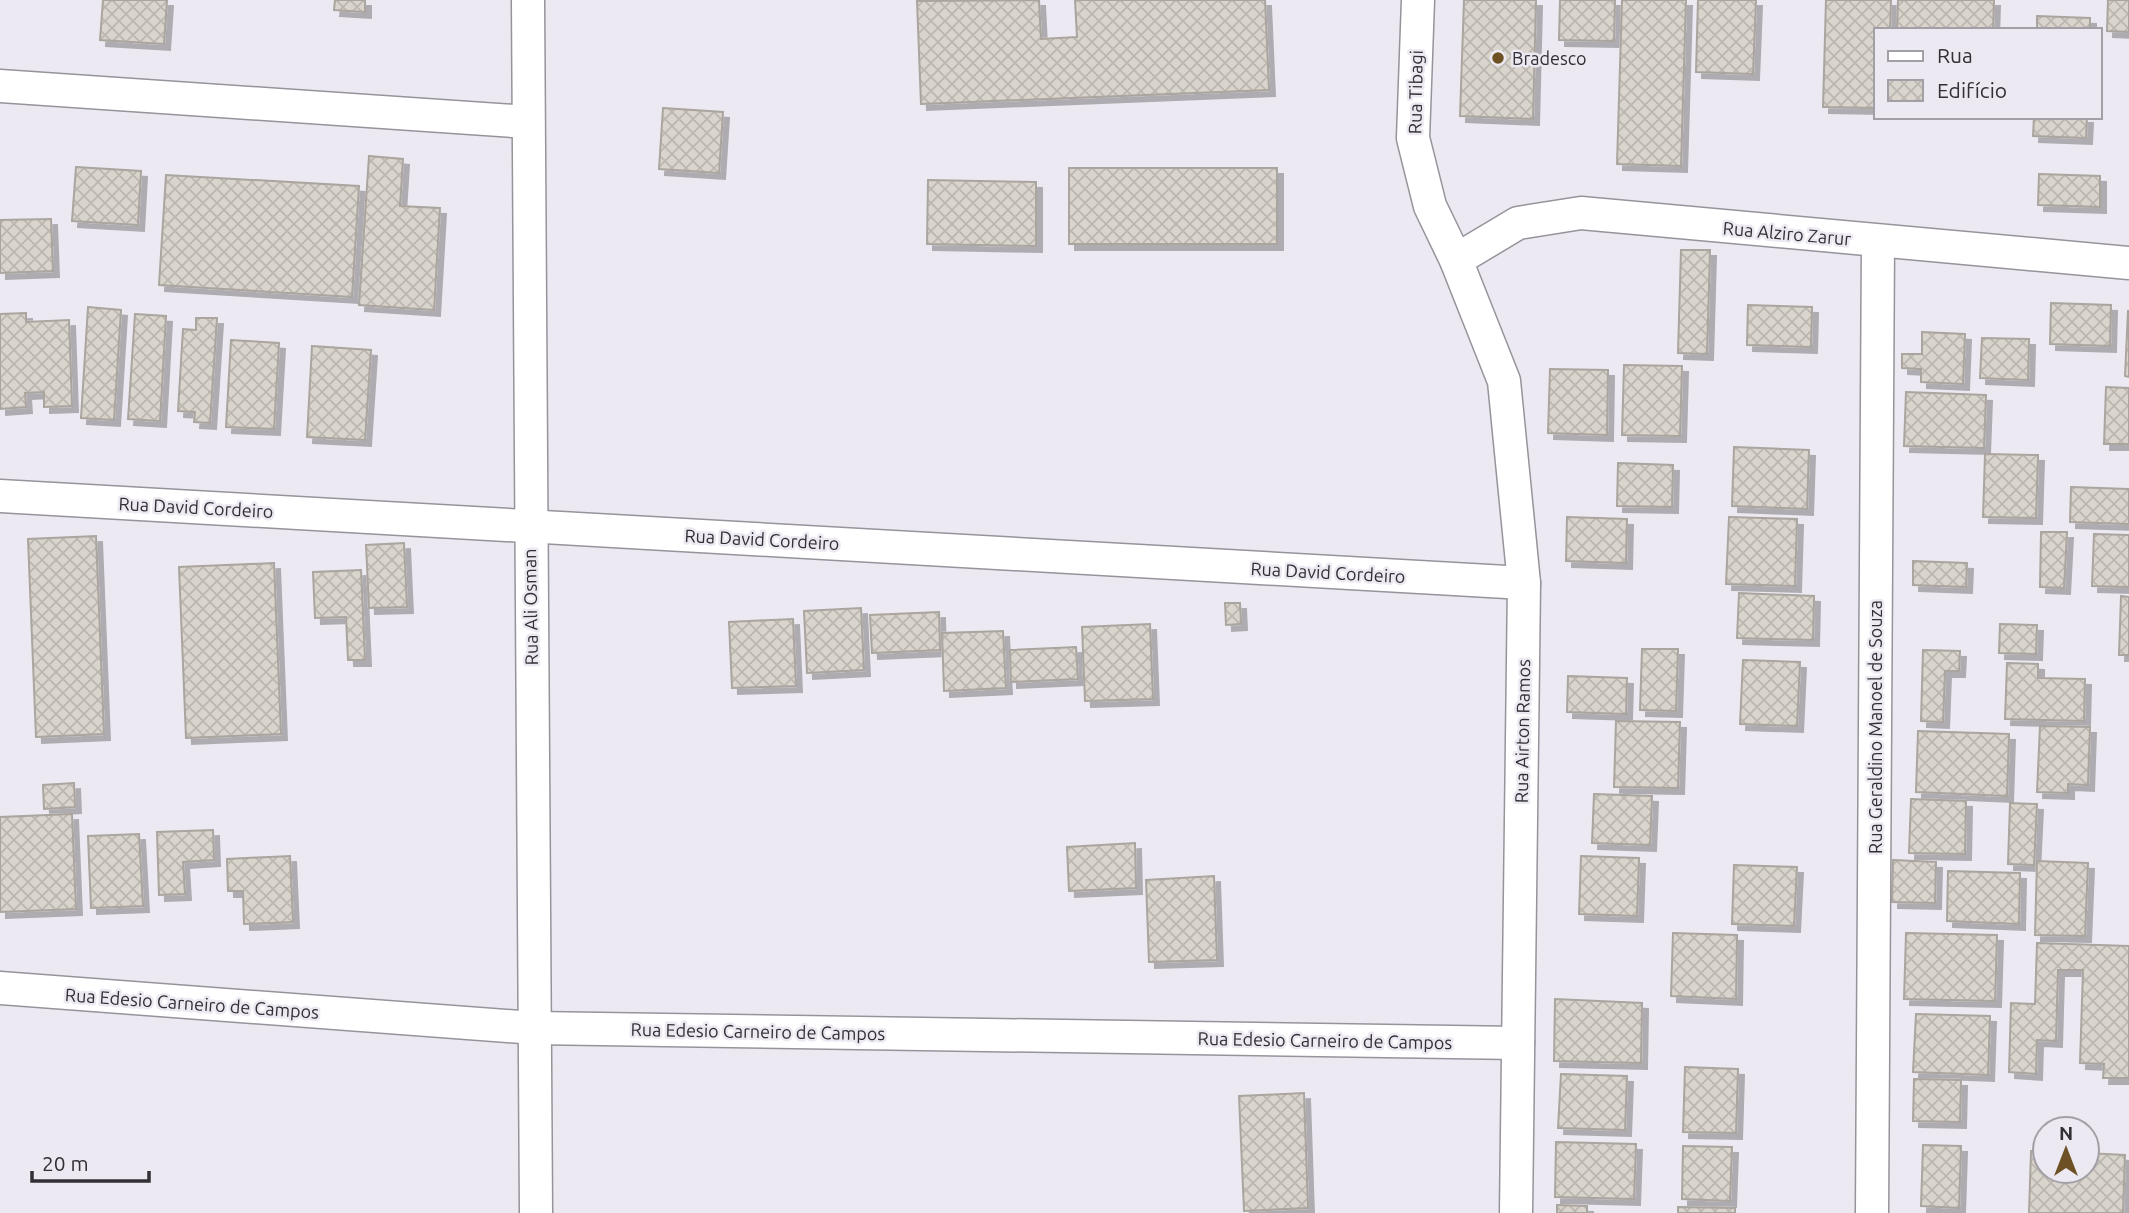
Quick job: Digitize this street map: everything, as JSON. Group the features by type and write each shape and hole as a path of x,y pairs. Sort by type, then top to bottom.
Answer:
{"street":[{"name":"Rua Ali Osman","path":"528,0 536,1213"},
{"name":"Rua Tibagi","path":"1418,0 1413,138 1430,206 1456,260"},
{"path":"0,86 528,122"},
{"name":"Rua Alziro Zarur","path":"1456,260 1518,223 1581,213 2129,263"},
{"name":"Rua Geraldino Manoel de Souza","path":"1872,1213 1878,242"},
{"name":"Rua Airton Ramos","path":"1456,260 1504,381 1524,583 1516,1213"},
{"name":"Rua David Cordeiro","path":"0,496 1524,583"},
{"name":"Rua Edesio Carneiro de Campos","path":"0,988 534,1028 1518,1043"}],"building":[{"path":"103,0 167,0 164,44 100,40"},
{"path":"335,0 365,0 365,12 334,10"},
{"path":"1039,0 1041,39 1077,37 1075,0 1265,0 1269,90 921,104 917,1"},
{"name":"Bradesco","path":"1464,0 1536,0 1533,119 1460,116"},
{"path":"1560,0 1615,0 1614,41 1559,40"},
{"path":"1622,0 1686,0 1681,166 1617,164"},
{"path":"1698,0 1756,0 1753,74 1696,72"},
{"path":"1826,0 1891,0 1890,28 1874,28 1874,108 1823,107"},
{"path":"1898,0 1994,0 1993,28 1897,28"},
{"path":"2108,0 2129,0 2129,32 2107,31"},
{"path":"2037,16 2090,18 2090,28 2037,28"},
{"path":"663,108 723,112 719,173 659,169"},
{"path":"2034,119 2087,119 2086,138 2033,136"},
{"path":"369,156 403,159 400,206 440,208 434,310 359,305"},
{"path":"76,167 141,171 138,225 72,221"},
{"path":"1069,168 1277,168 1277,244 1069,244"},
{"path":"2039,174 2100,176 2100,207 2038,205"},
{"path":"166,175 359,186 352,297 159,285"},
{"path":"928,180 1036,182 1036,246 927,244"},
{"path":"51,219 53,271 0,273 0,220"},
{"path":"1681,250 1710,250 1707,354 1678,353"},
{"path":"2051,303 2111,305 2110,346 2050,344"},
{"path":"1748,305 1812,307 1811,347 1747,345"},
{"path":"88,307 121,310 114,420 81,418"},
{"path":"2129,311 2129,377 2125,376"},
{"path":"26,313 26,322 69,320 72,406 44,407 44,392 25,393 26,407 0,409 0,314"},
{"path":"135,314 166,316 160,421 128,419"},
{"path":"196,318 217,318 210,423 194,422 195,412 178,411 183,329 196,330"},
{"path":"1922,332 1965,334 1963,384 1921,382 1921,369 1902,368 1902,354 1922,354"},
{"path":"1982,338 2029,339 2028,380 1980,378"},
{"path":"231,340 279,343 274,429 226,427"},
{"path":"312,346 371,350 365,440 307,437"},
{"path":"1624,365 1682,366 1680,436 1622,435"},
{"path":"1550,369 1608,370 1607,435 1548,433"},
{"path":"2106,387 2129,388 2129,444 2104,444"},
{"path":"1906,392 1986,395 1984,448 1904,446"},
{"path":"1734,447 1809,450 1807,509 1732,506"},
{"path":"1985,454 2038,455 2036,518 1983,517"},
{"path":"1618,463 1673,465 1672,507 1617,506"},
{"path":"2071,487 2129,489 2129,524 2070,522"},
{"path":"1567,517 1627,519 1626,563 1566,561"},
{"path":"1729,517 1797,519 1795,586 1726,584"},
{"path":"2041,532 2067,532 2064,588 2040,587"},
{"path":"2094,534 2129,535 2129,587 2092,586"},
{"path":"96,536 104,734 36,737 28,539"},
{"path":"404,543 407,607 369,608 366,545"},
{"path":"1913,561 1967,563 1966,587 1913,585"},
{"path":"274,563 281,734 186,738 179,567"},
{"path":"361,570 365,660 348,660 346,617 315,618 313,572"},
{"path":"1739,593 1814,596 1813,640 1737,638"},
{"path":"2121,596 2129,597 2129,655 2119,655"},
{"path":"1225,603 1240,603 1241,624 1226,625"},
{"path":"861,608 864,670 807,673 804,611"},
{"path":"939,612 940,650 872,653 870,615"},
{"path":"793,619 796,686 732,688 729,622"},
{"path":"1150,624 1153,699 1085,701 1082,627"},
{"path":"2000,624 2037,625 2036,654 1999,653"},
{"path":"1003,631 1006,688 944,691 942,633"},
{"path":"1076,647 1078,679 1011,682 1010,650"},
{"path":"1642,649 1678,649 1676,711 1640,710"},
{"path":"1923,650 1960,651 1959,671 1945,671 1943,722 1921,721"},
{"path":"1743,660 1800,662 1797,726 1740,724"},
{"path":"2007,663 2038,664 2038,678 2085,679 2084,721 2005,719"},
{"path":"1568,676 1627,678 1626,714 1567,712"},
{"path":"1616,721 1680,722 1678,788 1614,787"},
{"path":"2040,726 2090,727 2088,785 2068,784 2068,793 2037,792"},
{"path":"1918,731 2009,734 2007,796 1916,792"},
{"path":"74,783 75,807 44,809 43,785"},
{"path":"1594,794 1652,796 1650,845 1592,843"},
{"path":"1911,799 1966,801 1965,854 1909,853"},
{"path":"2010,803 2037,804 2034,865 2008,864"},
{"path":"72,814 76,909 0,912 0,817"},
{"path":"213,830 214,860 183,862 185,894 159,895 157,832"},
{"path":"139,834 143,906 91,908 88,836"},
{"path":"1135,843 1136,888 1069,891 1067,847"},
{"path":"290,856 293,922 244,924 243,891 228,891 227,859"},
{"path":"1581,856 1639,858 1637,916 1579,914"},
{"path":"1893,860 1936,862 1935,903 1892,902"},
{"path":"2037,861 2088,863 2085,936 2035,935"},
{"path":"1734,865 1797,867 1794,926 1732,924"},
{"path":"1948,871 2020,873 2019,924 1947,921"},
{"path":"1214,876 1217,960 1149,962 1146,880"},
{"path":"1673,933 1737,935 1736,999 1671,996"},
{"path":"1906,933 1997,935 1995,1001 1904,999"},
{"path":"2037,943 2129,946 2129,1078 2103,1078 2104,1064 2080,1063 2083,970 2058,970 2056,1041 2037,1040 2036,1074 2009,1072 2011,1003 2035,1004"},
{"path":"1555,999 1642,1003 1641,1063 1554,1061"},
{"path":"1916,1014 1990,1016 1988,1075 1913,1072"},
{"path":"1685,1067 1738,1069 1736,1133 1683,1132"},
{"path":"1561,1074 1627,1076 1625,1130 1558,1128"},
{"path":"1914,1079 1961,1080 1960,1122 1913,1121"},
{"path":"1304,1093 1308,1208 1244,1211 1239,1096"},
{"path":"1556,1142 1636,1144 1634,1199 1555,1197"},
{"path":"1923,1145 1961,1146 1959,1208 1921,1206"},
{"path":"1683,1146 1732,1147 1730,1201 1682,1199"},
{"path":"2031,1151 2031,1185 2101,1185 2101,1154 2125,1155 2123,1213 2029,1213"},
{"path":"1557,1205 1587,1206 1587,1213 1557,1213"},
{"path":"1678,1207 1735,1208 1735,1213 1678,1213"}],"place":[{"name":"Bradesco","path":"1498,58"}]}
